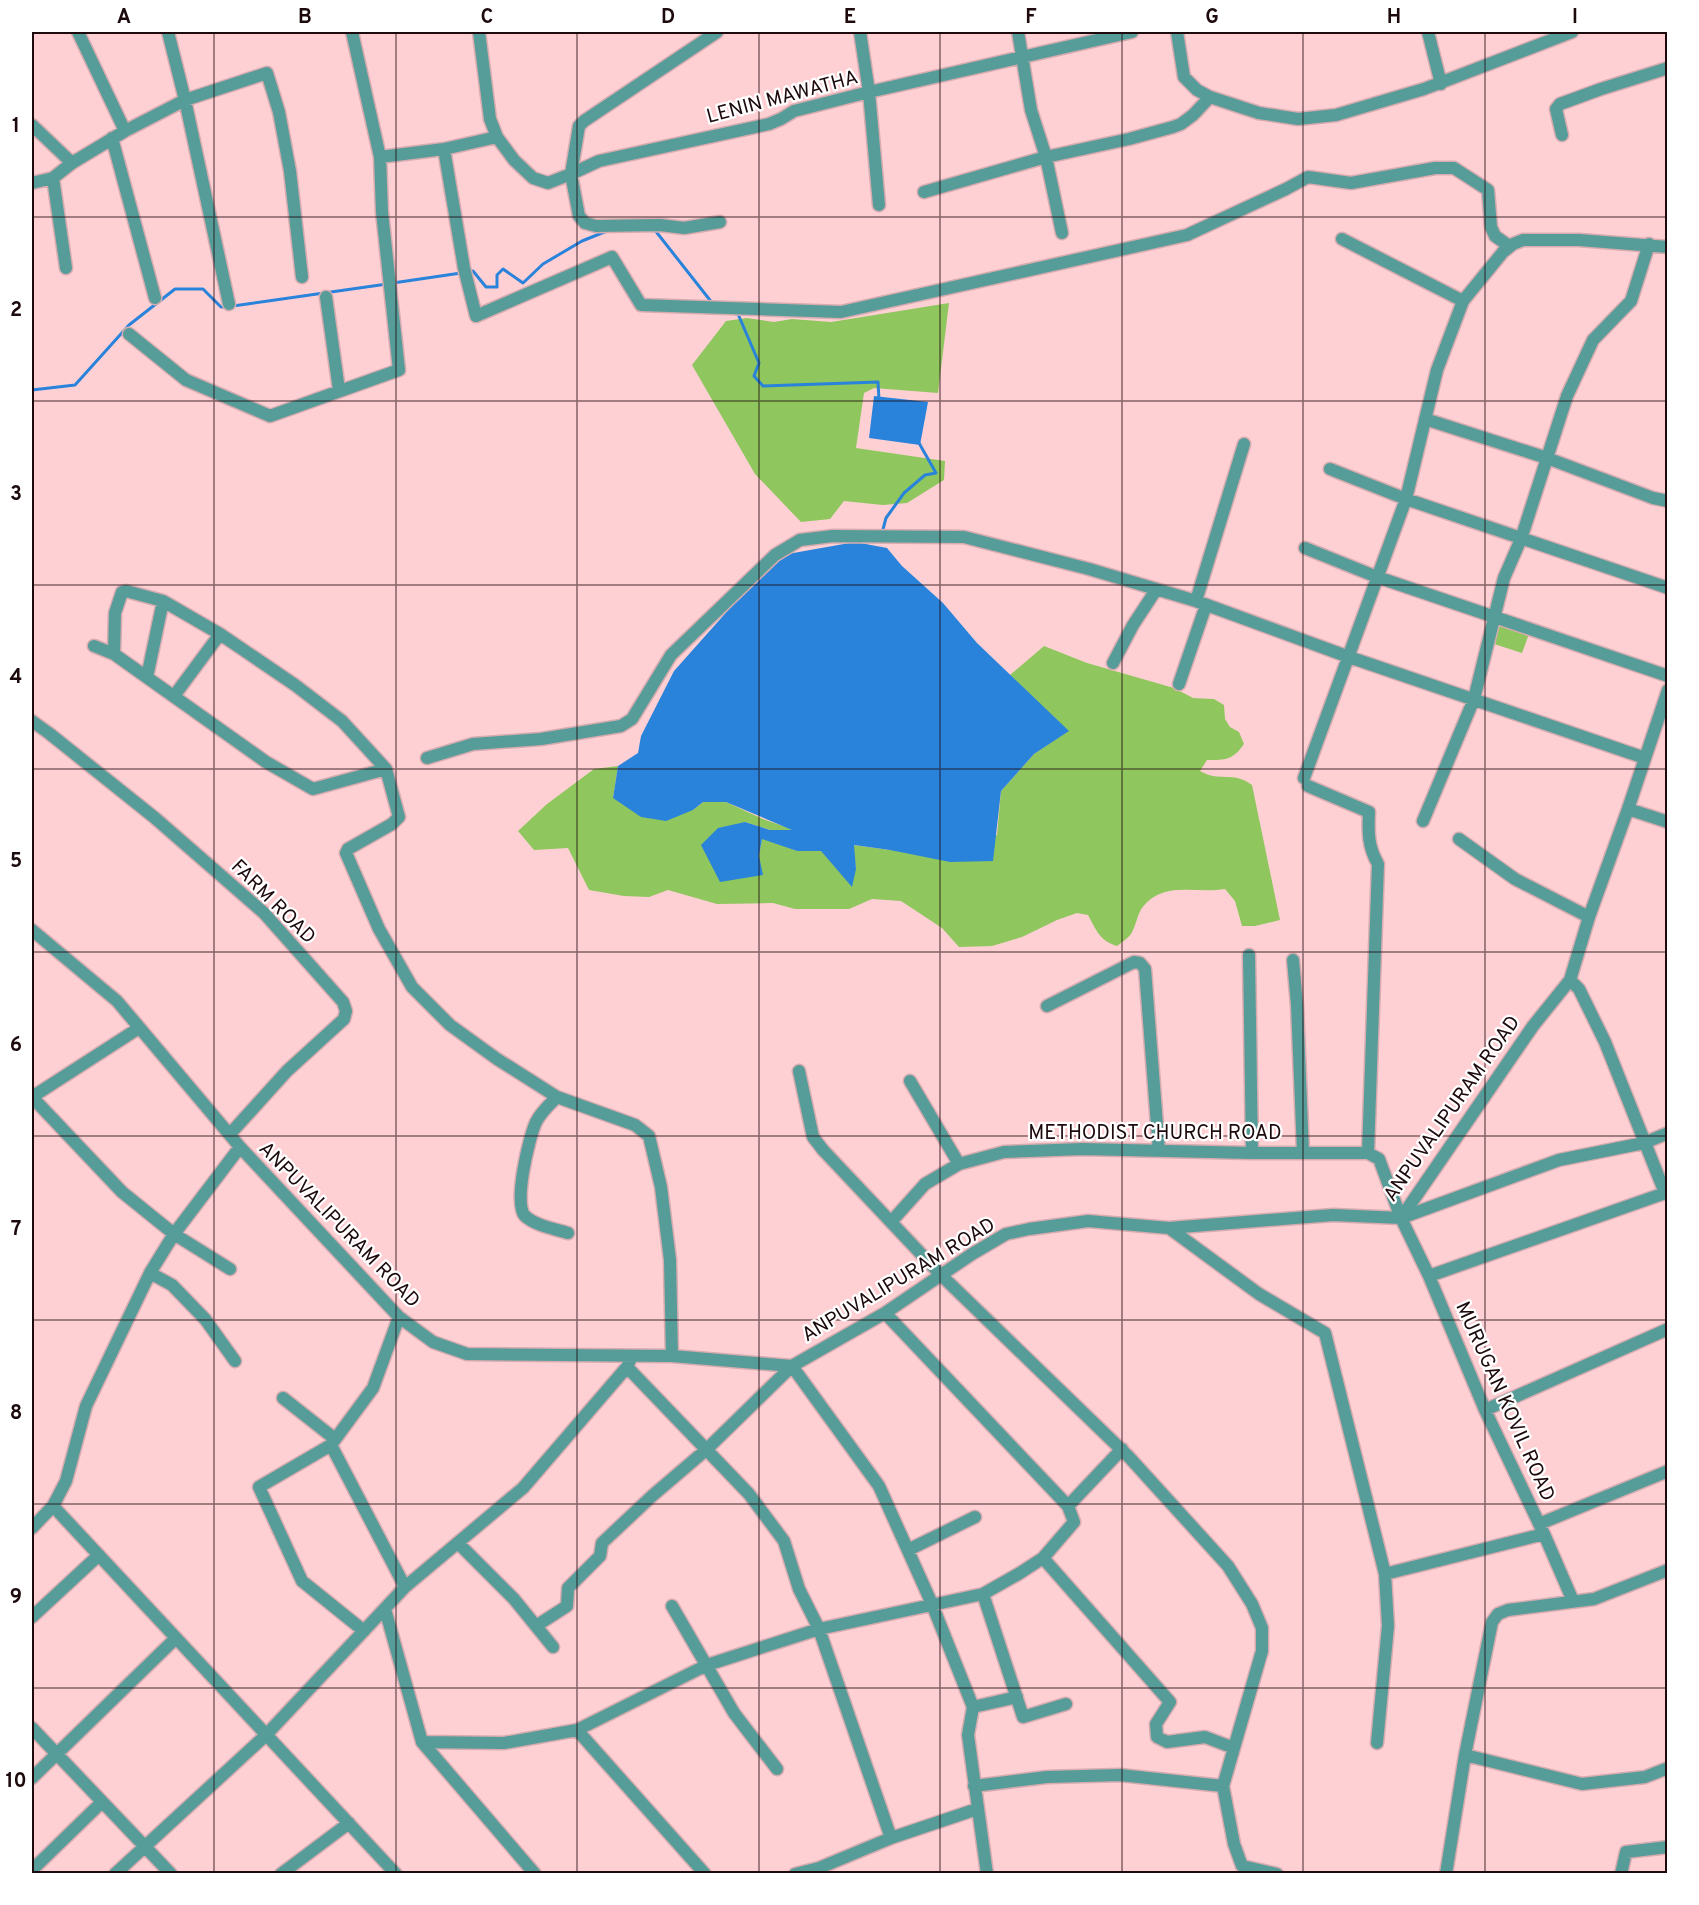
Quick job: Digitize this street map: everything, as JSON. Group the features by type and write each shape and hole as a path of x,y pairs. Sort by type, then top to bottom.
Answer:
{"street":[{"path":"78,32 124,130"},
{"path":"168,32 229,304"},
{"path":"129,334 186,380 270,416 399,369 382,212 380,157 352,32"},
{"name":"LENIN MAWATHA","path":"479,32 490,119 497,137 514,160 533,178 548,183 599,161 769,124 794,111 1132,32"},
{"path":"717,32 584,121 579,126 571,174 579,216 585,223 596,226 660,225 684,228 720,222"},
{"path":"860,32 869,92 879,205"},
{"path":"1018,32 1031,111 1046,157 1062,233"},
{"path":"1177,32 1184,77 1197,90 1210,97 1259,113 1298,119 1336,115 1441,84 1572,32"},
{"path":"1428,32 1441,84"},
{"path":"1562,135 1556,115 1556,109 1560,104 1668,68"},
{"path":"32,183 53,178 124,130 185,100 267,73 279,112 290,171 302,277"},
{"path":"924,192 1046,157 1173,127 1193,116 1210,97"},
{"path":"32,125 72,163"},
{"path":"380,157 444,149 497,137"},
{"path":"112,138 155,298"},
{"path":"444,149 465,273 477,316 612,257 640,305 841,312 1187,235 1308,177 1351,183 1435,168 1454,168 1488,190 1491,227 1495,236 1509,246"},
{"path":"53,178 66,268"},
{"path":"1342,239 1463,301"},
{"path":"1668,247 1579,240 1523,240 1509,246 1503,252 1463,301 1437,370 1406,499 1348,657 1306,782 1369,812 1370,843 1372,854 1378,864 1368,1153 1379,1159 1401,1218 1559,1160 1644,1143 1668,1133"},
{"path":"1423,821 1474,699 1504,578 1521,539 1567,396 1593,340 1631,301 1649,244"},
{"path":"326,297 339,390"},
{"path":"1425,419 1547,458 1653,498 1668,501"},
{"path":"1179,684 1244,444"},
{"path":"1330,469 1406,499 1668,588"},
{"path":"427,758 473,744 541,738 621,726 632,719 671,655 775,555 800,540 832,536 964,537 1089,569 1201,603 1348,657 1645,758"},
{"path":"1305,548 1377,577 1668,676"},
{"path":"1113,663 1133,625 1156,590"},
{"path":"114,654 115,614 122,592 126,591 163,601 220,634 295,685 342,721 386,769 399,817 392,824 348,849 346,853 379,929 412,987 450,1025 497,1059 557,1097 636,1125 649,1136 661,1187 670,1260 672,1356"},
{"path":"147,677 163,601"},
{"path":"174,696 220,634"},
{"path":"94,646 114,654 266,762 313,789 386,769"},
{"name":"ANPUVALIPURAM ROAD","path":"32,930 117,1001 240,1147 399,1317 433,1342 467,1354 630,1362 672,1356 792,1366 885,1313 972,1254 1006,1234 1088,1221 1169,1228 1333,1215 1401,1218 1533,1026 1570,980 1589,916 1668,690"},
{"name":"FARM ROAD","path":"32,721 155,818 264,913 343,1002 346,1011 344,1019 287,1071 230,1134"},
{"path":"1628,809 1668,822"},
{"path":"1459,839 1515,879 1589,916"},
{"path":"1249,955 1252,1153"},
{"path":"1293,960 1298,1005 1302,1152"},
{"path":"1047,1006 1134,962 1140,963 1145,969 1159,1151"},
{"path":"1429,1276 1666,1193 1605,1042 1579,989 1570,980"},
{"path":"140,1028 32,1097 122,1192 174,1234 230,1269"},
{"path":"799,1071 813,1137 823,1150 941,1275 1122,1449 1228,1566 1252,1604 1262,1628 1263,1651 1222,1786 1234,1844 1242,1866 1277,1874"},
{"path":"910,1082 959,1164"},
{"path":"557,1097 540,1114 535,1124 525,1164 520,1206 524,1215 535,1223 568,1233"},
{"path":"32,1527 53,1506 66,1481 86,1406 150,1273 174,1234 240,1147"},
{"name":"METHODIST CHURCH ROAD","path":"891,1222 925,1184 959,1164 1004,1152 1082,1149 1368,1153"},
{"name":"MURUGAN KOVIL ROAD","path":"1401,1218 1429,1276 1485,1410 1542,1529 1573,1601"},
{"path":"1169,1228 1258,1294 1325,1333 1385,1574 1388,1626 1377,1743"},
{"path":"150,1273 172,1285 197,1310 235,1361"},
{"path":"422,1742 504,1743 578,1730 707,1665 819,1629 983,1594 1042,1558 1074,1522 1068,1506 885,1313"},
{"path":"364,1631 302,1581 259,1487 333,1442 373,1388 399,1317"},
{"path":"1485,1410 1668,1329"},
{"path":"115,1874 266,1735 405,1587 523,1488 630,1362 749,1494 784,1541 799,1589 819,1629 891,1838"},
{"path":"536,1626 567,1606 568,1588 600,1556 602,1543 707,1449 792,1366 879,1486 932,1604 973,1707 968,1735 987,1874"},
{"path":"284,1398 333,1442 405,1587"},
{"path":"1068,1506 1122,1449"},
{"path":"1385,1574 1542,1529 1668,1471"},
{"path":"53,1506 396,1874"},
{"path":"908,1550 975,1517"},
{"path":"458,1542 514,1599 553,1647"},
{"path":"32,1617 99,1555"},
{"path":"1042,1558 1170,1702 1156,1724 1157,1737 1167,1742 1205,1737 1234,1748"},
{"path":"1446,1874 1465,1755 1492,1622 1498,1614 1508,1610 1594,1599 1668,1570"},
{"path":"983,1594 1023,1717 1066,1704"},
{"path":"672,1606 734,1713 777,1769"},
{"path":"385,1609 422,1742 535,1874"},
{"path":"32,1778 176,1638"},
{"path":"973,1707 1017,1697"},
{"path":"32,1728 171,1874"},
{"path":"578,1730 705,1874"},
{"path":"1465,1755 1582,1784 1645,1776 1668,1768"},
{"path":"974,1786 1047,1777 1119,1775 1222,1786"},
{"path":"32,1870 102,1802"},
{"path":"795,1874 819,1868 891,1838 977,1809"},
{"path":"281,1874 349,1823"},
{"path":"1621,1874 1626,1852 1668,1847"}],"green space":[{"path":"949,303 938,393 874,388 864,393 856,448 945,461 944,480 907,503 883,505 844,501 830,519 801,522 755,474 692,365 726,321 747,318 774,322 792,319 831,322"},
{"path":"1498,623 1529,634 1522,653 1491,643"},
{"path":"1044,646 1087,663 1174,688 1193,698 1214,699 1224,705 1225,719 1230,727 1239,732 1244,744 1229,758 1207,760 1200,771 1214,776 1238,778 1252,785 1280,920 1255,926 1242,926 1235,901 1225,889 1180,890 1160,894 1150,899 1140,911 1131,934 1117,946 1102,938 1088,915 1077,913 1022,937 992,946 959,947 942,928 901,901 872,899 849,909 795,909 773,903 717,904 668,890 649,897 624,896 589,890 568,848 534,850 518,831 547,804 594,769 618,766 613,798 693,810 703,802 726,802 794,830 770,830 745,822 759,856 762,838 797,851 821,851 856,869 853,845 890,850 997,835 1001,791 1034,754 1068,731 1010,675"}],"water":[{"path":"874,396 928,402 920,445 869,438"},
{"path":"855,542 887,548 902,566 943,603 977,643 1069,731 1034,754 1001,791 993,861 950,862 854,845 856,869 852,887 821,851 797,851 762,839 759,856 763,875 720,882 701,845 718,828 745,822 770,830 792,830 726,802 703,802 693,810 666,821 641,817 613,798 618,766 638,753 641,736 674,671 755,580 782,555"}],"waterway":[{"path":"654,229 713,304"},
{"path":"468,272 473,271 486,287 497,287 497,275 503,269 523,283 543,264 582,241 607,231"},
{"path":"393,283 461,273"},
{"path":"233,306 387,284"},
{"path":"32,390 75,385 129,325 175,289 203,289 221,307 226,307"},
{"path":"736,314 738,314 759,363 754,376 763,386 878,382 879,400"},
{"path":"882,533 886,518 904,493 925,475 936,473 919,443"}]}
